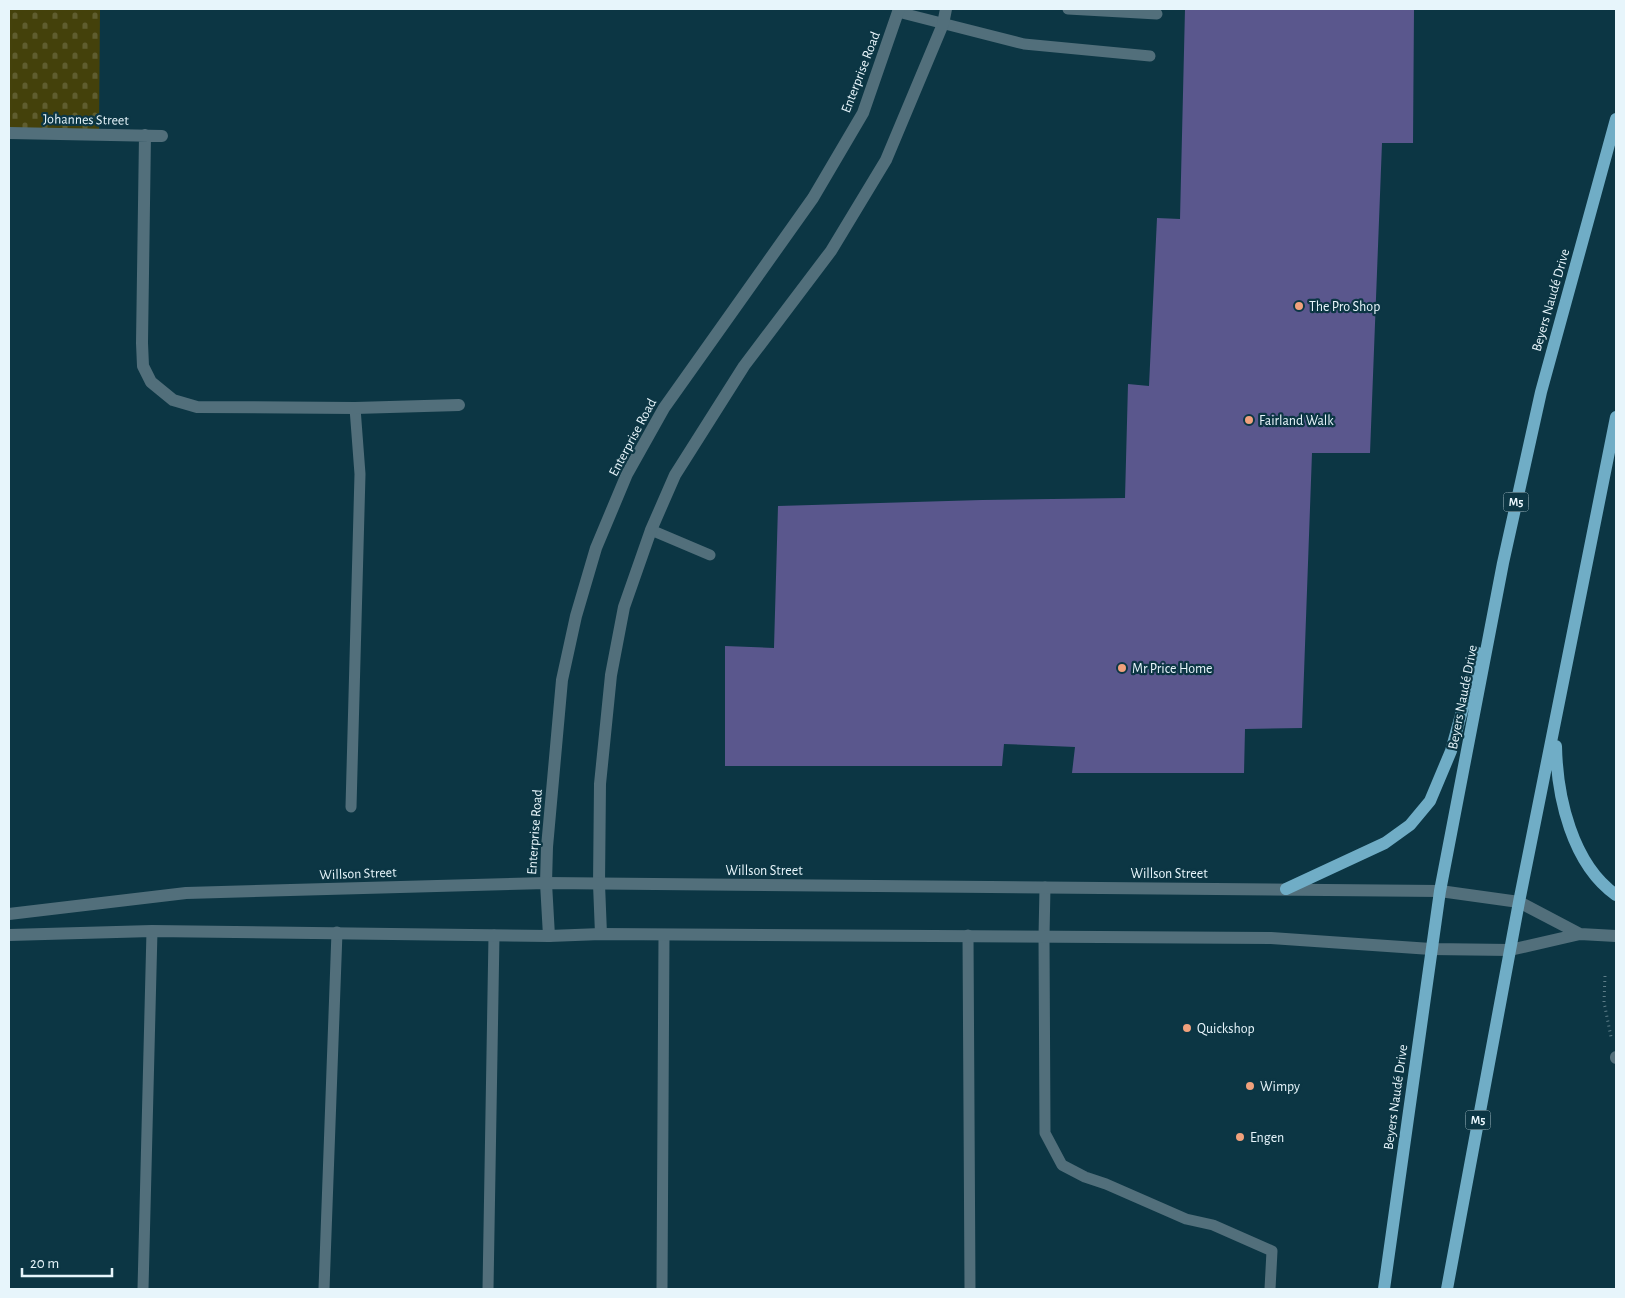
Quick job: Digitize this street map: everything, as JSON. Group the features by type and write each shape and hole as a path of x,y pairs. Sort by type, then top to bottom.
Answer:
{"main road":[{"name":"Beyers Naudé Drive","path":"1384,1289 1440,891 1503,563 1541,392 1616,119"},
{"name":"M5","path":"1447,1289 1519,902 1614,445 1616,417"},
{"path":"1286,889 1385,843 1410,825 1430,801 1451,751 1503,563"},
{"path":"1556,721 1557,772 1563,805 1572,833 1581,855 1595,875 1616,895"}],"street":[{"path":"601,934 599,884 600,784 611,675 624,606 651,530 675,475 744,366 831,251 886,160 943,24 946,9"},
{"name":"Enterprise Road","path":"549,936 546,883 547,847 562,680 576,616 596,548 627,474 664,408 813,198 863,113 898,10"},
{"name":"Johannes Street","path":"9,133 162,136"},
{"path":"145,135 142,343 143,366 151,382 174,400 197,408 355,408 459,405"},
{"name":"Willson Street","path":"9,914 186,893 546,883 1286,889 1440,891 1519,902 1580,934"},
{"path":"9,935 152,931 549,936 601,934 968,935 1271,938 1432,949 1510,950 1580,934 1616,936"}],"lane":[{"path":"1068,9 1157,14"},
{"path":"898,10 943,24 1024,44 1150,56"},
{"path":"351,807 360,474 355,408"},
{"path":"651,530 710,555"},
{"path":"1045,887 1044,1133 1062,1165 1085,1177 1186,1219 1213,1225 1272,1251 1270,1289"},
{"path":"143,1289 152,931"},
{"path":"324,1289 337,932"},
{"path":"488,1289 494,935"},
{"path":"662,1289 664,935"},
{"path":"968,935 970,1289"}],"path":[{"path":"1605,976 1604,1002 1616,1058"}],"green space":[{"path":"9,9 100,9 99,132 9,132"}],"building":[{"name":"Fairland Walk","path":"1185,9 1414,9 1413,143 1382,143 1370,453 1312,453 1302,728 1245,729 1244,773 1072,773 1075,747 1004,744 1002,766 725,766 725,646 774,648 778,506 1125,498 1128,384 1149,386 1157,218 1180,219"}],"place":[{"name":"The Pro Shop","path":"1299,306"},
{"name":"Fairland Walk","path":"1249,420"},
{"name":"Mr Price Home","path":"1122,668"},
{"name":"Quickshop","path":"1187,1028"},
{"name":"Wimpy","path":"1250,1086"},
{"name":"Engen","path":"1240,1137"}]}
